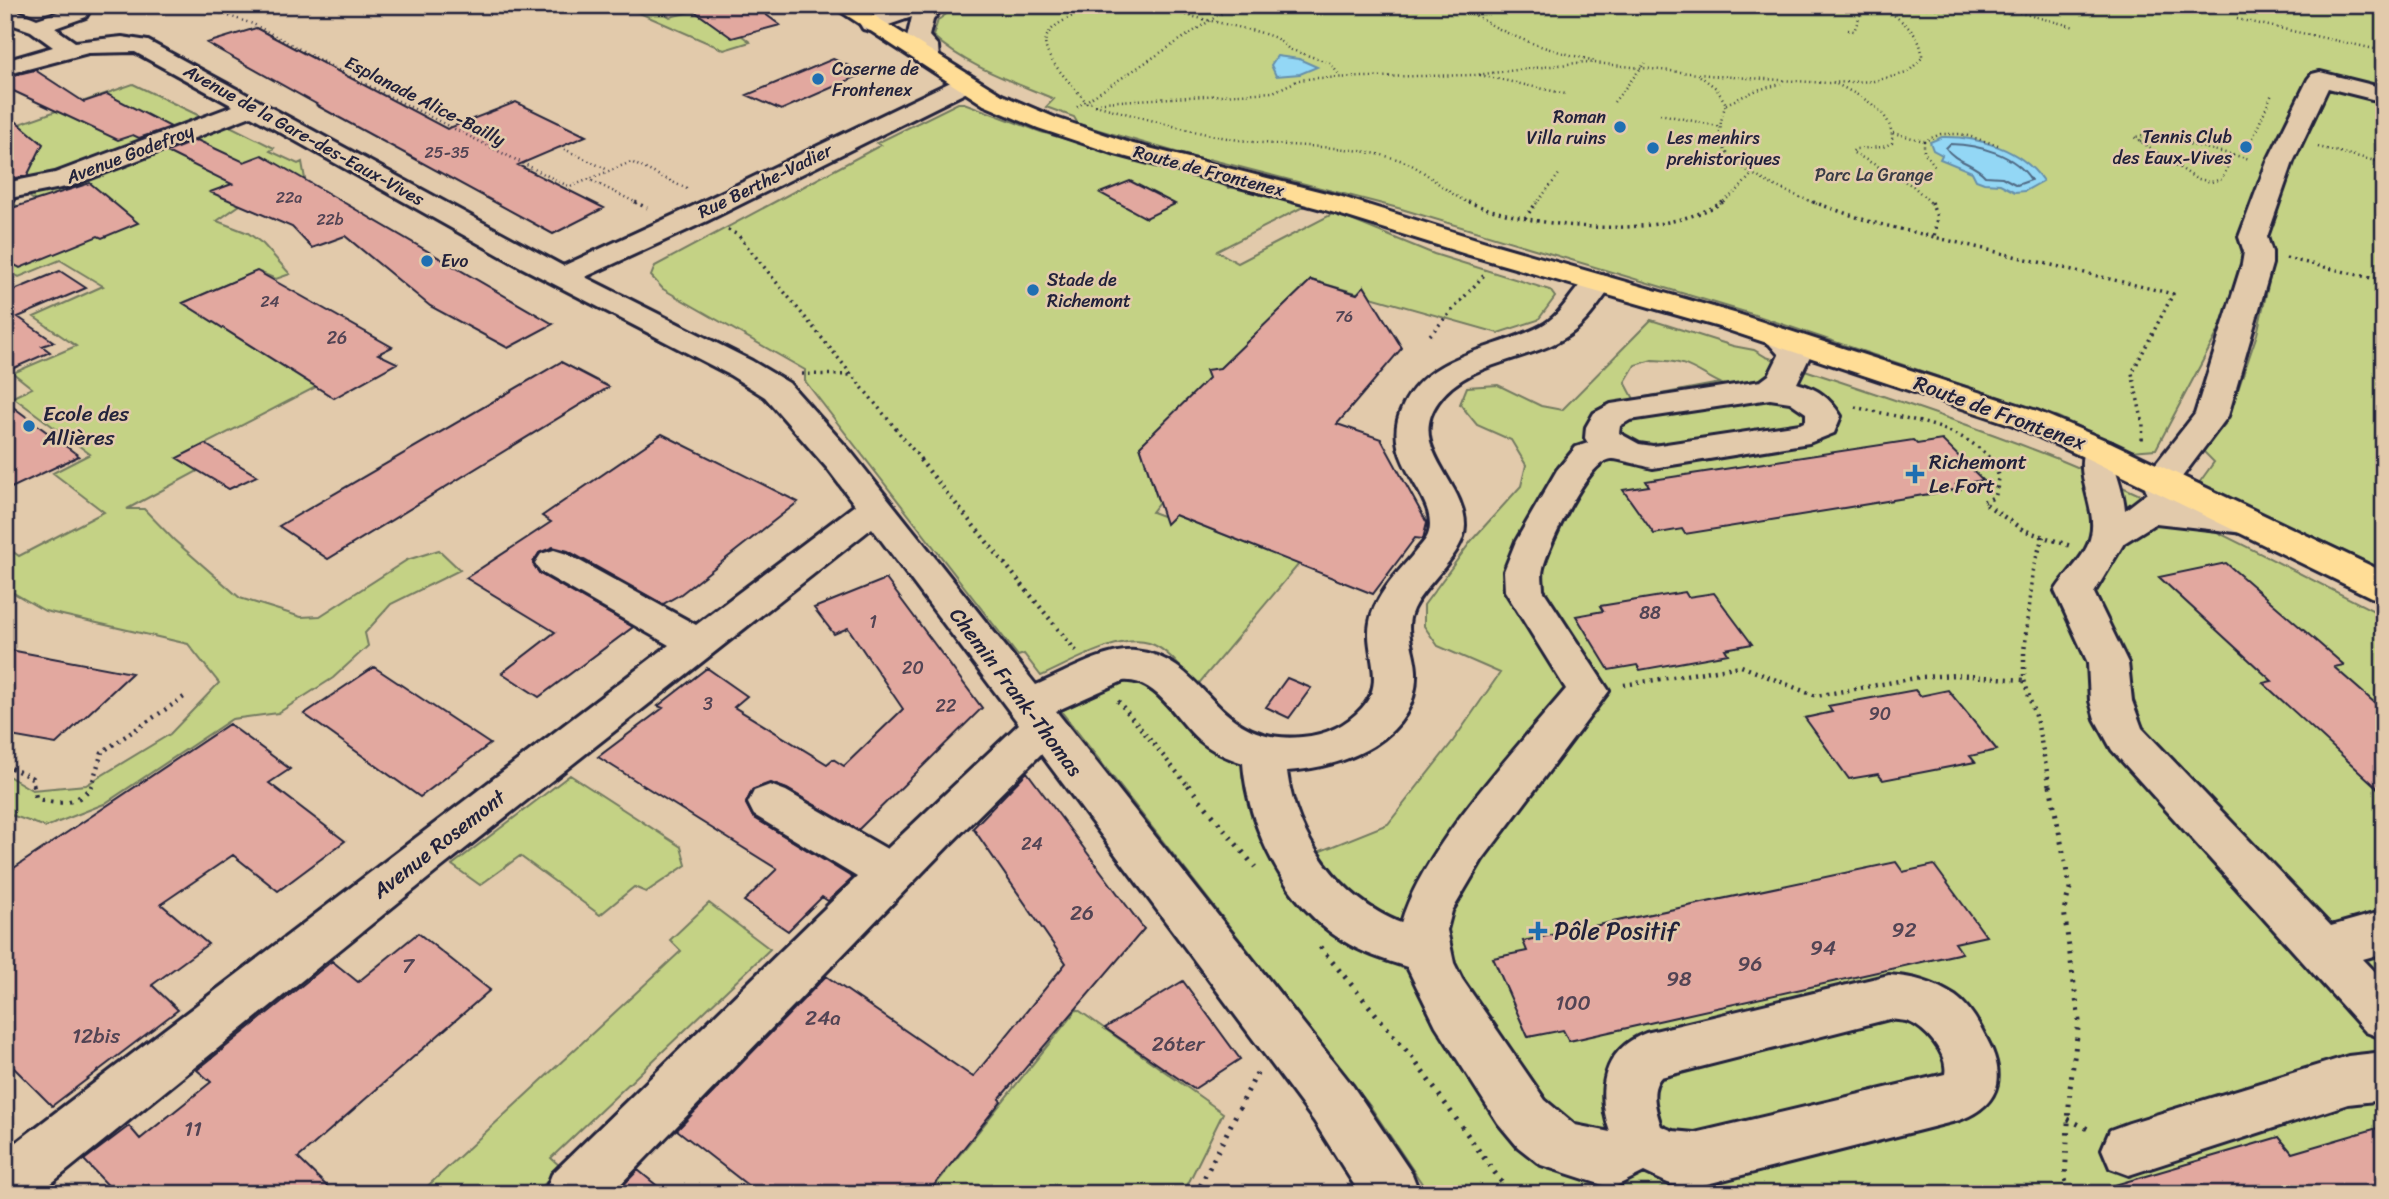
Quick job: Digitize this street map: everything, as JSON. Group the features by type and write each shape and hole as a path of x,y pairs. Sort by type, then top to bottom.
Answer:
{"main road":[{"name":"Route de Frontenex","path":"842,5 965,84 1010,108 1082,136 1332,203 1830,352 2025,418 2100,451 2156,496"},
{"path":"2244,521 2384,589"}],"street":[{"path":"38,26 78,12 67,5"},
{"path":"871,24 928,5"},
{"path":"927,59 927,46 918,38 918,28 925,14 934,5"},
{"path":"5,13 23,23 38,26 69,48"},
{"name":"Avenue de la Gare-des-Eaux-Vives","path":"5,68 69,48 107,43 140,46 529,260 564,276"},
{"path":"153,74 183,90 224,91 228,74 200,59"},
{"path":"2384,95 2319,79 2284,153 2253,237 2258,252 2257,264 2211,416 2156,496 2110,535 2090,572 2074,591 2108,663 2110,701 2116,719 2143,758 2384,1016"},
{"name":"Rue Berthe-Vadier","path":"564,276 689,205 965,84"},
{"name":"Avenue Godefroy","path":"5,191 62,180 252,107"},
{"name":"Chemin Frank-Thomas","path":"564,276 741,368 777,390 839,460 1286,1040 1333,1103 1392,1194"},
{"path":"572,1194 891,874 1035,717 1096,675 1129,664 1153,670 1166,677 1214,729 1243,746 1264,753 1293,755 1335,748 1370,728 1386,709 1396,677 1388,636 1391,618 1398,603 1446,537 1448,527 1445,509 1414,452 1412,430 1418,405 1424,394 1446,377 1560,327 1599,283"},
{"path":"1770,389 1783,380 1795,354 1778,336"},
{"path":"1814,402 1790,390 1770,389 1623,411 1606,418 1601,426 1602,438 1630,454 1653,457 1809,433 1822,426 1824,416 1807,386 1830,352"},
{"path":"1613,446 1588,455 1569,478 1534,541 1523,571 1524,591 1588,691 1455,862 1428,905 1423,928 1427,953 1443,993 1524,1115 1559,1145 1612,1161 1642,1144"},
{"path":"2100,451 2098,468 2105,487 2110,535"},
{"path":"2156,496 2244,521"},
{"name":"Avenue Rosemont","path":"5,1185 875,507"},
{"path":"554,563 699,644"},
{"path":"1264,753 1270,800 1287,840 1318,889 1352,921 1381,937 1427,953"},
{"path":"770,803 891,874"},
{"path":"2322,949 2384,932"},
{"path":"1889,998 1917,1000 1940,1014 1958,1035 1972,1061 1972,1082 1960,1095 1695,1160 1670,1157 1642,1144 1627,1105 1629,1083 1636,1065 1646,1056 1889,998"},
{"path":"2129,1149 2348,1080 2384,1076"}],"path":[{"path":"1100,5 1074,13 1055,24 1046,37 1049,60 1086,103 1191,132 1247,141 1372,153 1399,160 1415,166 1445,191 1492,211 1559,224 1625,225 1670,221 1719,205 1737,193 1753,173"},
{"path":"1163,5 1173,12"},
{"path":"1075,108 1234,5"},
{"path":"1461,5 1480,19 1516,38 1600,62 1699,76 1789,82 1833,82 1899,75 1910,71 1922,61 1923,55 1918,41 1881,5"},
{"path":"1791,10 1794,5"},
{"path":"1849,30 1854,31 1864,5"},
{"path":"1886,5 2010,14 2018,5"},
{"name":"Esplanade Alice-Bailly","path":"197,6 253,24 474,141 570,187 588,179"},
{"path":"1092,8 1173,12 1272,36 1289,49 1330,63 1340,77"},
{"path":"2013,11 2075,27"},
{"path":"2237,19 2384,51"},
{"path":"1086,103 1273,92 1300,80 1476,75 1600,62"},
{"path":"1614,102 1645,62"},
{"path":"1462,72 1566,94"},
{"path":"1699,76 1716,88 1726,104"},
{"path":"1789,82 1757,90 1726,104 1723,111 1721,144 1730,156 1753,173 1847,215 2173,294 2132,373 2131,385 2140,409 2144,432 2140,451"},
{"path":"1833,82 1881,112 1892,132 1892,143 1883,147 1852,151 1861,159 1898,177 1935,208 1938,218 1934,237"},
{"path":"2253,138 2272,94"},
{"path":"1660,114 1723,127"},
{"path":"1892,132 1924,141 1940,135 1963,135 1998,145"},
{"path":"2135,140 2134,137 2146,134 2233,155 2284,153 2384,163"},
{"path":"2135,140 2151,142 2153,139 2146,134"},
{"path":"2135,140 2195,178 2207,182 2222,179 2233,155"},
{"path":"1924,141 1924,152 1936,167"},
{"path":"560,147 608,170"},
{"path":"588,179 631,162 687,189 689,205 738,235 1264,878"},
{"path":"1524,218 1560,173"},
{"path":"588,179 647,209 656,206"},
{"path":"2258,252 2384,281"},
{"path":"1430,335 1490,268"},
{"path":"803,374 850,375"},
{"path":"1814,402 1850,406 1957,435 1982,449 1997,467 2000,486 1995,497 1983,502 2024,530 2043,536 2033,570 2024,652 2024,680 2038,726 2070,888 2064,910 2079,1021 2070,1088 2065,1179 2069,1194"},
{"path":"1588,691 1741,666 1816,696 1921,677 1956,675 2024,680"},
{"path":"5,765 32,778 36,799 54,805 75,803 89,792 100,769 102,752 184,697"},
{"path":"1317,943 1414,1060 1510,1194"},
{"path":"1196,1194 1258,1070"}],"green space":[{"path":"635,5 652,5 670,17 694,11 732,37 741,35 750,42 724,50 628,8"},
{"name":"Parc La Grange","path":"959,5 2384,5 2384,570 2199,483 2214,462 2202,450 2227,422 2257,334 2274,260 2247,253 2218,332 2156,449 2130,451 2058,417 1755,315 1398,208 1209,159 1207,161 1078,124 1074,117 1046,107 1054,99 975,65 933,36 938,20"},
{"path":"133,84 204,118 47,177 5,183 5,129"},
{"path":"958,103 1041,132 1220,183 1228,188 1235,187 1305,206 1217,251 1238,263 1334,213 1434,254 1550,290 1555,297 1538,320 1498,333 1311,280 1140,446 1157,498 1162,499 1152,512 1171,519 1175,515 1299,564 1196,687 1163,650 1137,641 1109,646 1041,676 1024,654 1018,656 805,381 805,370 663,289 651,276 655,266 881,145 877,143"},
{"path":"221,126 230,126 274,148 270,151 298,164 302,162 305,179 240,205 217,221 248,233 263,244 290,274 276,279 257,271 183,303 316,387 178,458 198,471 127,509 144,509 174,540 240,598 301,617 320,616 407,560 439,550 460,570 391,604 365,633 368,646 333,678 278,713 232,719 104,804 46,827 5,813 5,774 32,790 86,785 170,734 219,683 188,644 45,611 5,588 5,546 19,556 104,512 53,473 90,454 13,397 32,388 13,373 76,346 34,317 103,286 60,260 19,277 5,270 5,198 40,221 58,216 25,194 54,190"},
{"path":"1651,320 1754,350 1766,357 2058,459 2181,515 2384,616 2384,1194 1429,1194 1370,1106 1061,711 1125,680 1151,682 1193,731 1243,763 1296,879 1334,934 1373,955 1318,852 1388,824 1453,741 1500,673 1438,646 1424,626 1424,605 1472,540 1521,486 1526,465 1511,440 1477,425 1460,404 1467,387 1498,385 1541,406 1562,410","holes":["1652,360 1688,366 1720,383 1634,399 1625,382 1635,365"]},
{"path":"570,775 681,847 686,865 646,892 634,887 600,915 520,856 480,885 452,865"},
{"path":"709,903 770,949 551,1158 561,1167 535,1194 419,1194 681,951 670,940"},
{"path":"1077,1009 1223,1113 1183,1194 928,1194"}],"water":[{"path":"1277,56 1299,59 1317,67 1300,74 1276,76 1271,65"},
{"path":"1942,137 1970,139 1998,147 2023,160 2043,181 2025,191 2015,192 2000,184 1976,180 1972,172 1940,159 1942,155 1933,150 1930,142"}],"building":[{"path":"686,5 753,5 780,25 732,38"},
{"path":"256,28 447,129 516,102 586,136 518,165 604,208 553,234 207,43"},
{"path":"833,59 865,73 781,110 747,95"},
{"path":"35,70 84,102 107,94 171,127 139,138 133,135 118,140 5,87 5,77"},
{"path":"5,112 43,144 27,176 5,180"},
{"path":"197,140 244,162 262,155 553,324 508,348 430,306 345,236 312,248 292,227 210,192 232,184 167,152"},
{"path":"1130,181 1175,204 1146,218 1100,193"},
{"path":"90,183 138,223 102,238 98,236 20,268 5,260 5,202 16,200 12,208"},
{"path":"60,271 86,288 18,317 54,342 42,346 50,352 5,372 5,294"},
{"path":"257,271 392,347 378,354 397,363 334,398 183,303"},
{"path":"1311,280 1357,294 1364,286 1402,348 1337,424 1381,439 1427,523 1423,539 1415,538 1373,594 1175,515 1166,524 1140,446 1209,378 1206,370 1220,368"},
{"path":"561,362 609,387 328,559 279,526"},
{"path":"5,401 79,456 5,491"},
{"path":"662,434 798,502 681,594 663,604 568,551 553,547 539,553 533,564 540,574 633,627 539,697 502,673 555,632 466,578 551,522 542,516"},
{"path":"1913,440 1917,444 1942,440 1983,480 1956,485 1960,489 1685,534 1682,529 1654,534 1623,490 1649,486 1646,481"},
{"path":"205,444 257,476 229,489 177,458"},
{"path":"2226,563 2344,665 2334,667 2384,711 2384,794 2263,683 2272,681 2159,577"},
{"path":"886,579 982,708 858,830 787,789 771,783 752,790 746,804 753,817 853,878 828,901 822,897 788,931 744,901 777,869 598,757 663,708 658,706 707,668 747,696 734,707 827,764 833,759 844,766 903,709 848,628 834,634 814,608"},
{"path":"1685,592 1688,597 1714,593 1752,644 1725,649 1728,654 1640,670 1637,665 1609,670 1576,616 1603,611 1600,606"},
{"path":"5,649 132,673 56,744 5,735"},
{"path":"374,667 490,744 420,797 304,714"},
{"path":"1287,678 1311,688 1289,718 1266,707"},
{"path":"1915,690 1920,696 1948,690 1997,750 1970,756 1975,762 1883,780 1878,774 1849,779 1805,718 1832,712 1828,706"},
{"path":"229,724 290,769 269,783 345,841 278,891 233,855 161,904 208,944 152,985 178,1010 52,1106 5,1059 5,874"},
{"path":"1027,772 1144,929 999,1099 1001,1101 927,1194 759,1194 677,1130 826,976 973,1077 1066,963 973,828"},
{"path":"1896,862 1903,872 1934,865 1986,936 1955,943 1962,953 1569,1041 1563,1030 1528,1037 1493,958 1527,951 1523,941"},
{"path":"418,933 490,990 298,1158 335,1194 116,1194 84,1160 129,1126 140,1139 211,1082 197,1070 332,961 358,982"},
{"path":"1183,981 1240,1059 1194,1089 1105,1028"},
{"path":"2384,1126 2384,1194 2109,1194 2108,1187 2279,1137 2292,1153"},
{"path":"638,1170 667,1194 615,1194"}],"place":[{"name":"Caserne de Frontenex","path":"818,79"},
{"name":"Roman Villa ruins","path":"1620,127"},
{"name":"Tennis Club des Eaux-Vives","path":"2246,147"},
{"name":"Les menhirs prehistoriques","path":"1653,148"},
{"name":"Evo","path":"427,261"},
{"name":"Stade de Richemont","path":"1033,290"},
{"name":"Ecole des Allières","path":"29,426"},
{"name":"Richemont Le Fort","path":"1915,474"},
{"name":"Pôle Positif","path":"1538,931"}]}
